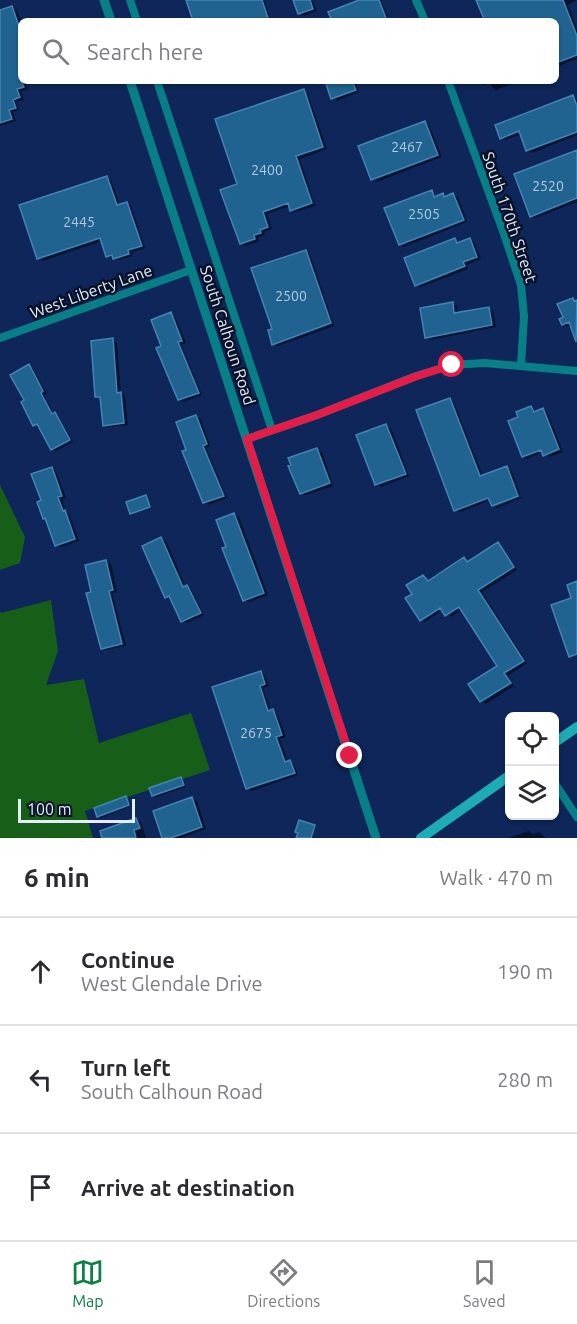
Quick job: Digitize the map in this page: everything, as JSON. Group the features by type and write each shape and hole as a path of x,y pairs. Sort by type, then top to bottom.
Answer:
{"main road":[{"path":"559,740 577,728"},
{"path":"421,838 505,779"}],"street":[{"path":"104,0 110,18"},
{"path":"130,0 136,18"},
{"path":"416,0 424,18"},
{"name":"South Calhoun Road","path":"131,84 376,838"},
{"path":"158,84 272,430"},
{"name":"South 170th Street","path":"449,84 518,274 524,316 521,366"},
{"name":"West Liberty Lane","path":"0,338 191,270"},
{"path":"247,439 440,368 461,364 577,371"},
{"path":"559,788 577,817"}],"green space":[{"path":"0,485 25,537 20,563 0,570"},
{"path":"51,600 58,651 46,685 84,679 99,743 191,713 210,770 85,811 93,838 0,838 0,611 1,613"}],"building":[{"path":"186,0 262,0 268,18 192,18"},
{"path":"293,0 310,0 313,9 298,14"},
{"path":"359,0 379,0 386,18 331,18 328,12"},
{"path":"476,0 563,0 577,36 577,55 559,62 559,18 484,18"},
{"path":"12,6 18,23 18,84 22,84 24,87 17,89 20,97 13,100 16,108 9,110 12,119 0,123 0,10"},
{"path":"326,84 353,84 356,90 331,99"},
{"path":"304,89 323,147 296,156 312,203 290,211 288,203 263,212 268,227 254,235 255,239 240,244 220,190 237,184 215,119"},
{"path":"573,95 577,106 577,132 526,151 519,131 500,139 495,125"},
{"path":"425,121 438,155 371,180 358,146"},
{"path":"577,150 577,198 530,217 514,174"},
{"path":"107,176 117,205 127,202 142,246 128,250 129,254 113,259 112,255 106,257 100,238 37,259 19,205"},
{"path":"432,190 434,197 443,193 444,197 453,193 464,220 399,245 384,208"},
{"path":"455,238 457,243 470,238 477,257 463,262 465,266 415,286 404,258"},
{"path":"306,250 331,323 272,345 268,330 272,329 251,268"},
{"path":"573,298 574,301 577,300 576,342 569,322 562,325 559,319 563,317 557,304"},
{"path":"453,302 454,313 489,307 492,325 425,338 420,308"},
{"path":"171,312 182,341 178,342 199,393 178,400 156,348 161,346 151,320"},
{"path":"113,338 117,393 121,392 124,423 103,426 100,397 95,397 91,341"},
{"path":"29,364 52,414 55,412 70,440 51,450 37,424 33,426 21,402 24,400 10,375"},
{"path":"450,398 480,476 507,466 518,496 492,506 488,498 454,511 416,410"},
{"path":"531,406 534,412 543,408 559,449 543,456 541,450 522,457 508,421 518,417 516,412"},
{"path":"196,415 207,444 203,446 224,496 203,503 182,451 186,450 176,422"},
{"path":"386,424 406,474 375,485 356,435"},
{"path":"317,448 330,483 300,494 288,466 291,465 288,458"},
{"path":"52,467 62,496 58,497 75,539 55,546 37,502 41,500 31,474"},
{"path":"146,495 150,507 130,514 126,502"},
{"path":"234,513 264,593 243,601 222,548 226,547 216,520"},
{"path":"161,537 183,587 187,585 201,613 181,622 169,596 165,598 142,546"},
{"path":"498,542 514,567 478,590 524,661 504,673 511,683 480,702 468,684 497,666 459,607 445,616 440,608 420,621 405,598 412,594 406,585 423,575 428,581 464,557 467,562"},
{"path":"106,560 113,590 109,591 122,644 101,649 86,593 91,592 85,565"},
{"path":"577,581 577,654 569,657 551,605 571,598 567,585"},
{"path":"261,671 265,684 260,686 268,711 273,709 282,735 276,737 285,762 290,760 295,773 246,789 212,687"},
{"path":"181,777 184,785 152,796 149,788"},
{"path":"126,796 129,805 97,817 94,808"},
{"path":"192,797 202,827 171,838 162,838 153,811"},
{"path":"136,818 140,828 134,830 136,838 102,838 100,831"},
{"path":"299,820 315,825 311,838 296,838 298,833 295,832"}],"route":[{"path":"350,756 247,439 452,365"}]}
